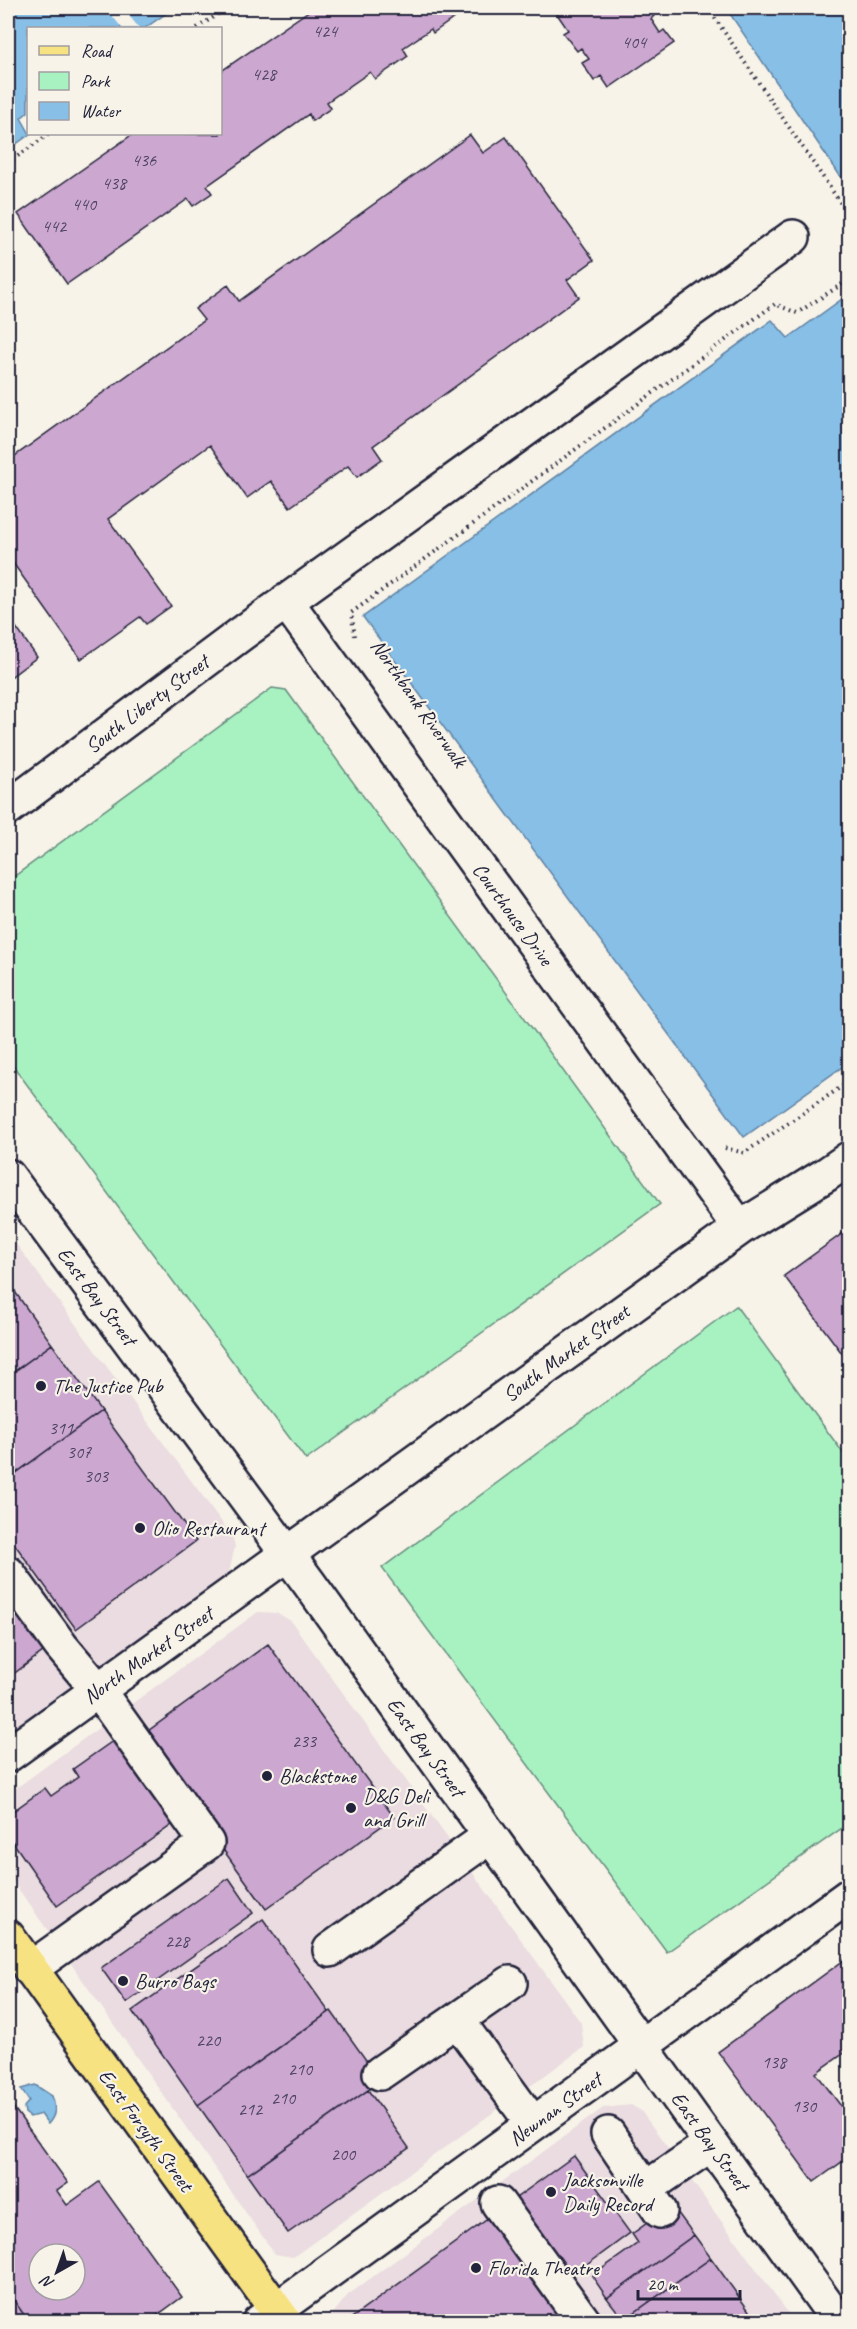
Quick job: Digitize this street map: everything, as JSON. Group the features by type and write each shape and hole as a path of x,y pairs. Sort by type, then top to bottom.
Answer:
{"main road":[{"name":"East Forsyth Street","path":"8,1937 273,2317"}],"street":[{"name":"South Liberty Street","path":"8,808 286,601 794,237"},
{"name":"Courthouse Drive","path":"286,601 740,1227"},
{"name":"South Market Street","path":"287,1553 740,1227 849,1158"},
{"name":"East Bay Street","path":"8,1176 287,1553 839,2322"},
{"name":"North Market Street","path":"8,1755 287,1553"},
{"path":"8,1573 61,1646 98,1690 207,1843 30,1969"},
{"path":"330,1950 490,1836"},
{"name":"Newnan Street","path":"273,2317 533,2124 846,1903"},
{"path":"380,2073 510,1983"},
{"path":"457,2020 533,2124"},
{"path":"608,2134 653,2200 711,2144"},
{"path":"498,2203 584,2322"}],"path":[{"path":"198,27 227,8"},
{"path":"708,8 849,217"},
{"path":"8,163 48,135"},
{"name":"Northbank Riverwalk","path":"355,638 351,613 765,310 775,304 797,313 849,279"},
{"path":"723,1147 744,1154 849,1081"}],"shaded area":[{"path":"8,1233 232,1536 235,1546 229,1573 8,1732"},
{"path":"258,1612 277,1613 291,1621 581,2023 584,2047 293,2257 275,2254 8,1874 8,1794"},
{"path":"631,2105 641,2111 794,2321 333,2322 331,2316 348,2295 603,2108"}],"green space":[{"path":"272,688 286,690 660,1204 306,1460 8,1059 8,881"},
{"path":"736,1306 849,1461 849,1823 667,1952 382,1568"}],"water":[{"path":"8,8 174,8 146,27 27,27 27,113 21,118 29,135 8,150"},
{"path":"726,8 849,8 849,189"},
{"path":"849,294 849,1062 744,1137 363,617 772,320 788,338"},
{"path":"35,2085 52,2096 53,2118 48,2124 41,2114 30,2117 25,2113 24,2107 29,2101 21,2089"}],"pier":[{"path":"106,8 123,8 138,27 121,27"}],"building":[{"path":"313,8 462,8 464,11 433,33 431,29 403,48 408,56 375,79 370,72 327,102 331,108 312,121 309,114 207,186 212,193 193,206 188,199 67,284 18,214 132,135 222,135 222,71"},
{"path":"553,8 648,8 654,16 651,19 660,33 664,30 674,43 609,88 601,76 594,81 582,63 589,59 581,48 577,51 563,33 568,30"},
{"path":"470,135 483,153 506,137 594,260 567,280 579,297 373,446 382,459 357,477 348,466 290,507 271,481 247,498 210,445 108,519 171,606 146,624 140,617 81,659 8,556 8,507 10,505 8,502 8,461 204,320 195,309 228,285 239,301"},
{"path":"8,616 37,657 8,679"},
{"path":"850,1228 850,1364 784,1276"},
{"path":"8,1282 52,1344 8,1376"},
{"path":"52,1344 101,1411 8,1479 8,1376"},
{"path":"101,1411 196,1541 76,1629 8,1535 8,1479"},
{"path":"8,1601 44,1651 8,1678"},
{"name":"Blackstone","path":"268,1644 394,1817 266,1909 141,1736"},
{"path":"117,1738 176,1822 57,1906 8,1835 8,1815 45,1788 51,1796 78,1777 73,1769"},
{"path":"229,1878 253,1913 126,2003 101,1968"},
{"path":"263,1919 329,2012 198,2105 132,2011"},
{"path":"847,1958 850,1961 850,2049 816,2073 850,2118 850,2156 814,2182 718,2052"},
{"path":"331,2011 381,2081 247,2175 198,2105"},
{"path":"368,2090 409,2148 288,2233 247,2175"},
{"path":"8,2100 68,2183 57,2191 67,2205 99,2182 182,2297 148,2322 29,2322 8,2292"},
{"path":"574,2156 630,2233 561,2284 505,2206"},
{"path":"672,2205 694,2235 607,2298 592,2276 638,2243 632,2234"},
{"name":"Florida Theatre","path":"493,2215 570,2322 350,2322 349,2320"},
{"path":"694,2235 711,2258 624,2320 607,2298"},
{"path":"711,2258 757,2322 623,2322 624,2320"},
{"path":"8,2292 29,2322 8,2322"}],"place":[{"name":"The Justice Pub","path":"41,1386"},
{"name":"Olio Restaurant","path":"140,1528"},
{"name":"Blackstone","path":"267,1776"},
{"name":"D&G Deli and Grill","path":"351,1808"},
{"name":"Burro Bags","path":"123,1981"},
{"name":"Jacksonville Daily Record","path":"551,2192"},
{"name":"Florida Theatre","path":"476,2268"}]}
